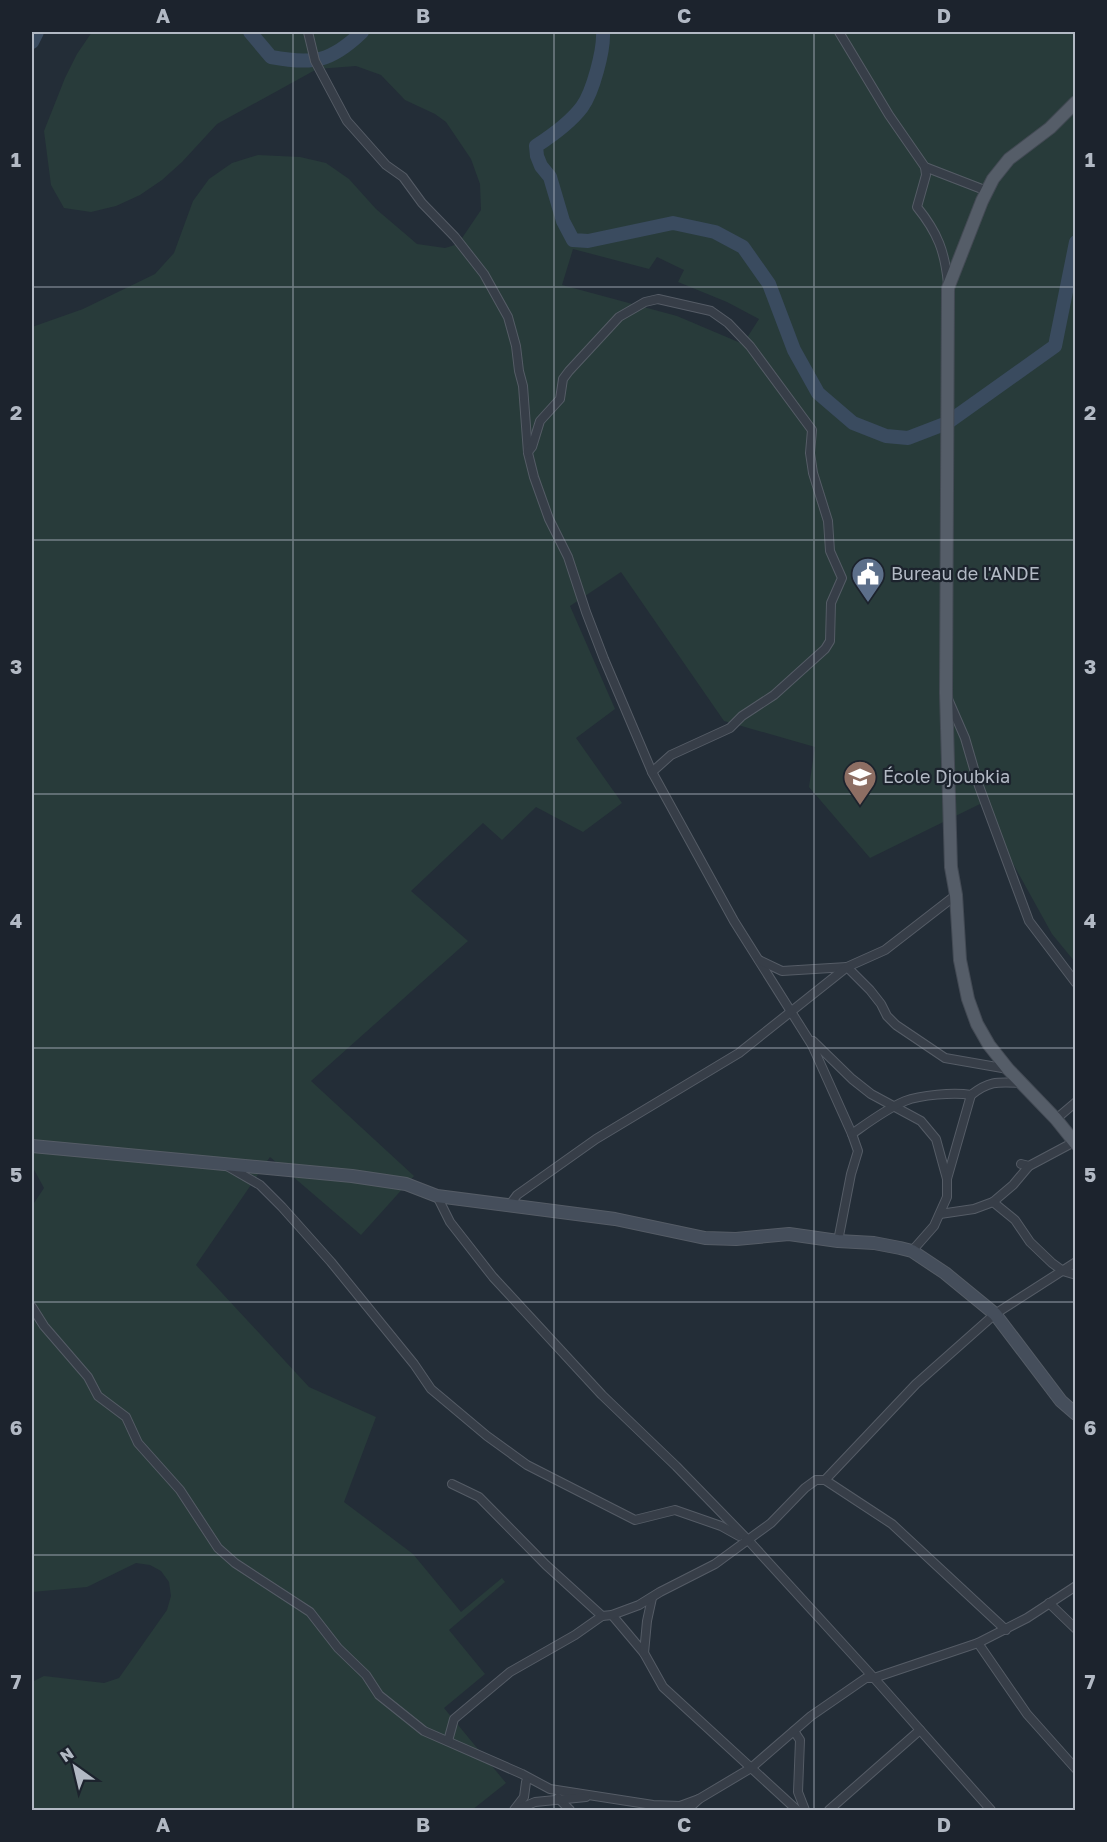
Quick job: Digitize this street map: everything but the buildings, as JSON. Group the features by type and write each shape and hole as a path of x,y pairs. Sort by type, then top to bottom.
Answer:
{"main road":[{"path":"1075,1143 989,1045 977,1024 968,999 960,960 956,895 951,867 946,693 948,288 993,179 1009,159 1050,128 1076,102"}],"street":[{"path":"308,32 315,61 347,121 386,165 403,177 422,203 455,237 484,274 508,317 523,386 528,453 534,477 549,519 568,557 590,621 652,772 665,799 758,959 812,1045 852,1134 858,1151 851,1174 838,1241"},
{"path":"839,32 861,65 889,115 925,167 926,175 917,207 939,240 945,258 948,288"},
{"path":"925,167 987,191"},
{"path":"528,453 540,421 560,399 563,379 569,371 619,317 645,302 658,299 711,311 728,323 750,346 812,430 810,453 813,473 828,521 830,551 842,578 831,603 830,641 825,649 774,695 742,716 730,728 671,754 652,772"},
{"path":"946,693 965,738 979,786 1029,921 1076,983"},
{"path":"509,1206 517,1195 596,1139 739,1053 847,967 885,951 956,895"},
{"path":"758,959 782,971 847,967 870,990 887,1016 896,1025 945,1058 1008,1069"},
{"path":"806,1035 858,1084 871,1094 921,1121 936,1139 946,1179 947,1197 934,1226 912,1251"},
{"path":"946,1179 971,1095 984,1085 999,1082 1022,1083"},
{"path":"852,1134 874,1118 906,1101 956,1092 971,1095"},
{"path":"1056,1119 1076,1102"},
{"path":"940,1214 974,1209 993,1202 1013,1185 1025,1165 1075,1143"},
{"path":"32,1146 352,1176 406,1184 437,1196 615,1219 705,1238 736,1239 789,1234 838,1241 874,1243 912,1251 945,1273 995,1314 1061,1401 1076,1414"},
{"path":"221,1162 260,1185 282,1208 331,1262 414,1364 431,1389 487,1436 527,1465 635,1520 675,1510 721,1526 748,1540"},
{"path":"437,1196 450,1222 493,1276 602,1395 748,1540 991,1810"},
{"path":"993,1202 1015,1220 1030,1242 1052,1263 1063,1271 1076,1275"},
{"path":"825,1480 916,1384 995,1314 1076,1262"},
{"path":"32,1307 44,1326 88,1377 98,1396 126,1417 138,1443 180,1490 218,1548 235,1563 310,1612 338,1648 366,1675 379,1695 424,1731 522,1774 550,1789 570,1810"},
{"path":"448,1741 454,1719 510,1672 575,1635 602,1616 612,1615 639,1605 715,1564 771,1523 805,1488 816,1480 825,1480 892,1524 1006,1630"},
{"path":"452,1484 479,1497 546,1565 602,1616"},
{"path":"550,1789 653,1805 680,1806 699,1799 751,1768 821,1709 866,1678 874,1678 978,1643 1006,1630 1076,1586"},
{"path":"644,1653 652,1598"},
{"path":"1049,1604 1076,1629"},
{"path":"612,1615 644,1653 663,1687 797,1810"},
{"path":"978,1643 1027,1714 1076,1768"},
{"path":"829,1810 920,1730"},
{"path":"794,1731 800,1740 798,1792 806,1810"},
{"path":"515,1810 524,1797 526,1782"},
{"path":"515,1810 535,1802 582,1798 591,1795"},
{"path":"687,1810 699,1799"}],"green space":[{"path":"92,32 1075,32 1075,962 1052,934 980,804 870,858 809,787 815,747 724,721 621,572 570,606 615,709 576,738 622,803 583,832 536,807 502,840 483,823 411,891 468,941 311,1081 414,1176 361,1235 270,1157 196,1265 309,1387 376,1417 344,1502 413,1554 461,1612 502,1578 505,1582 449,1630 485,1674 444,1708 506,1783 472,1810 32,1810 32,1682 44,1676 104,1683 119,1678 167,1610 171,1596 169,1582 161,1571 150,1565 136,1563 87,1587 32,1592 32,1206 44,1188 32,1166 32,327 83,309 155,274 174,253 193,201 209,179 232,163 258,155 300,157 326,163 349,179 376,209 417,244 445,248 458,244 481,210 480,184 471,159 446,122 435,114 405,100 381,75 356,66 317,69 217,124 182,162 140,195 116,206 91,212 64,208 51,185 44,131 77,54","holes":["573,249 649,269 657,257 684,270 678,282 727,302 759,319 743,344 677,316 562,285"]}],"waterway":[{"path":"32,42 37,32"},
{"path":"250,32 271,57 299,61 321,59 331,55 341,50 362,32"},
{"path":"603,32 597,71 582,107 567,123 536,146 537,156 541,166 550,177 563,221 573,240 588,241 673,223 715,232 743,247 769,284 794,350 818,393 853,423 886,436 908,438 947,423 1055,346 1076,242"}],"place":[{"name":"Bureau de l'ANDE","path":"868,603"},
{"name":"École Djoubkia","path":"860,806"}]}
